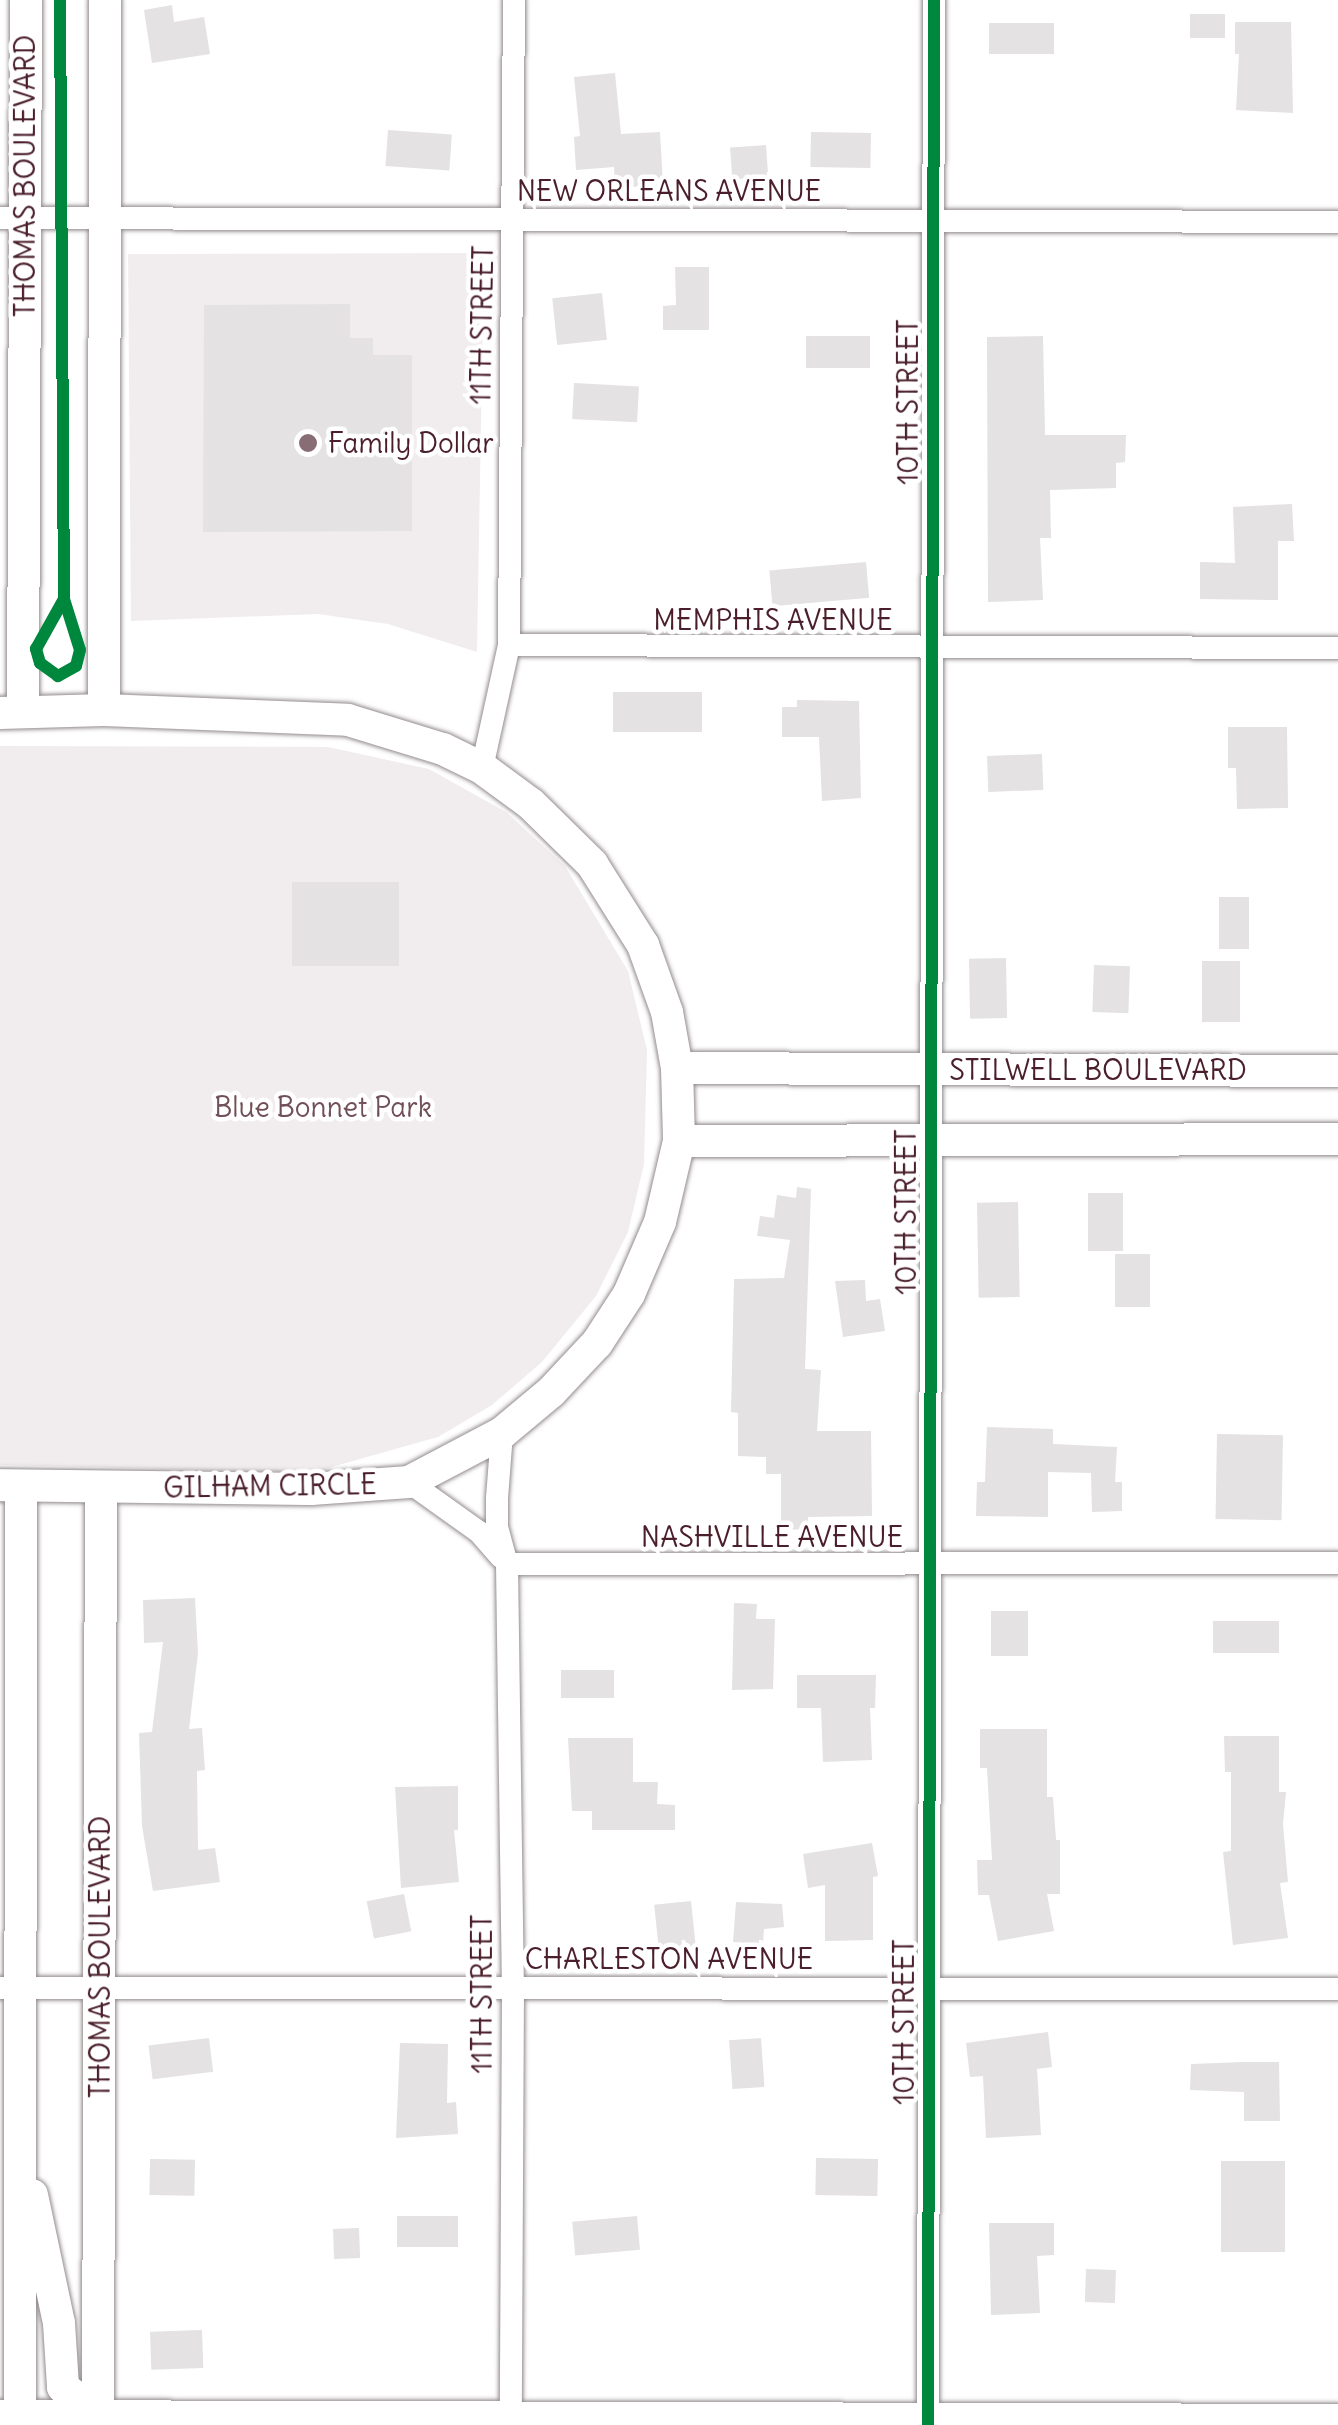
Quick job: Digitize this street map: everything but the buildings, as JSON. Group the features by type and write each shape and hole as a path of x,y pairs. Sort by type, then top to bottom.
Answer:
{"main road":[{"name":"THOMAS BOULEVARD","path":"12,712 13,218 26,0"},
{"path":"104,710 105,0"},
{"name":"GILHAM CIRCLE","path":"10,1486 311,1489 408,1482 502,1433 551,1392 597,1342 630,1294 660,1222 679,1142 678,1068 662,996 644,945 592,864 561,831 482,768 443,749 348,720 104,710 12,712"},
{"name":"STILWELL BOULEVARD","path":"678,1068 1338,1071"},
{"path":"679,1142 1338,1140"},
{"path":"10,1486 11,1988 21,2157 17,2420"},
{"name":"THOMAS BOULEVARD","path":"98,2420 101,1488"},
{"path":"21,2157 39,2216 60,2323 63,2387 98,2420"}],"street":[{"name":"11TH STREET","path":"482,768 509,645 514,0"},
{"name":"10TH STREET","path":"928,2422 934,0"},
{"name":"NEW ORLEANS AVENUE","path":"13,218 1338,222"},
{"name":"MEMPHIS AVENUE","path":"509,645 1338,648"},
{"name":"11TH STREET","path":"502,1433 497,1528 507,1564 513,1990 511,2420"},
{"path":"408,1482 479,1532 507,1564"},
{"name":"NASHVILLE AVENUE","path":"507,1564 1338,1563"},
{"name":"CHARLESTON AVENUE","path":"11,1988 1338,1989"},
{"path":"17,2420 1338,2419"}],"shaded area":[{"path":"484,253 477,652 388,624 318,614 131,621 128,254"},
{"name":"Blue Bonnet Park","path":"0,746 328,747 429,769 506,812 565,866 628,971 647,1050 644,1164 628,1232 596,1296 542,1362 492,1405 438,1437 314,1472 0,1465"}],"cycle path":[{"path":"60,0 64,599 80,650 76,666 58,676 40,663 36,649 64,599"},
{"path":"928,2425 934,0"}],"place":[{"name":"Family Dollar","path":"308,443"}]}
